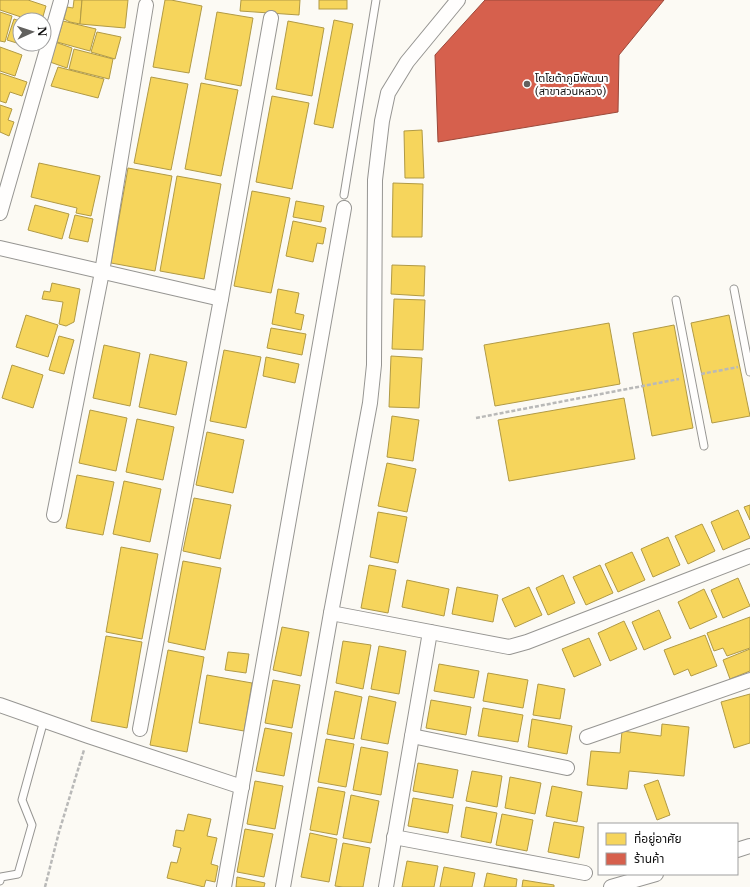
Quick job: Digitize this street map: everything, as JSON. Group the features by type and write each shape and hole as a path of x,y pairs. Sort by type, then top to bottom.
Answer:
{"street":[{"path":"283,887 331,613 370,403 374,365 375,180 382,120 388,93 407,62 458,0"},
{"path":"0,212 61,1"},
{"path":"54,515 102,272 146,5"},
{"path":"140,729 221,299 271,18"},
{"path":"224,887 344,202"},
{"path":"0,248 221,299"},
{"path":"331,613 510,647 527,642 750,556"},
{"path":"386,887 430,632"},
{"path":"587,737 750,680"},
{"path":"0,705 242,787"},
{"path":"412,736 567,768"},
{"path":"394,838 585,873"},
{"path":"738,850 750,846"},
{"path":"611,887 653,875"}],"lane":[{"path":"344,202 376,0"},
{"path":"734,289 749,369"},
{"path":"676,300 704,446"},
{"path":"0,882 1,878 18,874 32,825 22,800 44,720"}],"path":[{"path":"476,418 691,376 749,369"},
{"path":"45,887 59,832 88,736"}],"building: ที่อยู่อาศัย":[{"path":"0,0 28,0 46,6 44,12 12,12 12,14 0,10"},
{"path":"74,0 82,0 80,24 64,19 67,7 73,8"},
{"path":"82,0 128,0 125,28 80,24"},
{"path":"165,0 202,6 189,73 153,67"},
{"path":"241,0 300,0 299,15 240,11"},
{"path":"319,0 347,0 347,9 319,9"},
{"path":"0,12 12,16 5,42 0,41"},
{"path":"217,12 253,18 241,86 205,79"},
{"path":"334,20 353,24 333,128 314,124"},
{"path":"63,21 96,29 90,51 57,42"},
{"path":"288,21 324,28 312,96 276,89"},
{"path":"12,25 12,42 7,40"},
{"path":"97,32 121,37 115,59 91,52"},
{"path":"55,42 72,48 67,68 50,62"},
{"path":"0,47 22,55 15,76 0,71"},
{"path":"74,49 113,59 109,79 69,69"},
{"path":"58,67 104,79 98,98 51,86"},
{"path":"0,73 27,82 22,96 10,92 6,103 0,101"},
{"path":"151,77 188,84 171,170 134,163"},
{"path":"201,83 238,90 221,176 185,169"},
{"path":"272,96 309,103 292,189 256,182"},
{"path":"0,105 12,109 8,120 14,122 9,136 0,132"},
{"path":"422,130 424,178 405,178 404,131"},
{"path":"39,163 100,176 91,216 76,213 77,208 31,197"},
{"path":"128,168 172,176 155,271 111,263"},
{"path":"177,176 221,184 204,279 160,271"},
{"path":"393,183 423,184 422,237 392,237"},
{"path":"252,191 290,198 271,293 234,286"},
{"path":"296,201 324,206 321,222 293,217"},
{"path":"35,205 69,214 62,239 28,230"},
{"path":"75,215 93,219 88,242 69,238"},
{"path":"293,221 326,228 323,244 317,243 313,262 286,256"},
{"path":"392,265 425,266 424,296 391,294"},
{"path":"52,283 80,289 74,322 66,326 59,324 63,302 42,299 44,291 50,292"},
{"path":"278,289 299,293 295,313 304,315 301,330 272,324"},
{"path":"394,299 425,300 423,350 392,349"},
{"path":"26,315 58,325 48,357 16,347"},
{"path":"729,315 750,416 712,423 691,323"},
{"path":"609,323 620,384 495,406 484,345"},
{"path":"674,325 693,428 652,436 633,333"},
{"path":"271,328 306,334 302,355 267,348"},
{"path":"59,336 74,340 64,374 49,370"},
{"path":"104,345 140,353 130,406 93,398"},
{"path":"224,350 261,357 246,428 210,421"},
{"path":"150,354 187,362 176,415 139,407"},
{"path":"391,356 422,358 419,408 389,407"},
{"path":"266,357 299,364 295,383 263,376"},
{"path":"12,365 43,375 33,408 2,398"},
{"path":"624,398 635,459 509,481 498,420"},
{"path":"90,410 127,418 116,471 79,463"},
{"path":"392,416 419,420 413,461 387,457"},
{"path":"137,419 174,427 163,480 126,472"},
{"path":"207,432 244,440 233,493 196,485"},
{"path":"387,463 416,469 407,512 378,506"},
{"path":"77,475 114,482 103,535 66,528"},
{"path":"124,481 161,489 150,542 113,534"},
{"path":"194,498 231,505 220,559 183,551"},
{"path":"750,505 750,520 744,507"},
{"path":"738,510 750,538 723,550 711,522"},
{"path":"378,512 407,517 398,563 370,557"},
{"path":"702,524 715,551 688,564 675,536"},
{"path":"668,537 680,565 653,577 641,549"},
{"path":"121,547 158,554 142,639 106,632"},
{"path":"632,552 645,580 618,592 605,564"},
{"path":"183,561 221,568 205,650 168,642"},
{"path":"369,565 396,570 388,613 361,608"},
{"path":"600,565 613,593 586,605 573,577"},
{"path":"563,575 575,603 548,615 536,588"},
{"path":"738,578 750,606 723,618 711,590"},
{"path":"407,580 449,589 444,616 402,607"},
{"path":"457,587 498,595 493,622 452,614"},
{"path":"529,587 542,615 515,627 502,599"},
{"path":"704,589 717,617 690,629 678,602"},
{"path":"659,610 671,638 644,650 632,622"},
{"path":"750,617 750,648 727,656 723,648 714,651 707,633"},
{"path":"624,621 637,649 610,661 598,633"},
{"path":"282,627 309,632 301,676 273,670"},
{"path":"705,635 717,666 691,676 688,669 674,675 664,650"},
{"path":"106,636 142,642 127,728 91,721"},
{"path":"589,638 601,665 574,677 562,649"},
{"path":"343,641 371,645 363,689 336,683"},
{"path":"379,646 406,651 399,694 371,689"},
{"path":"750,649 750,671 730,679 723,660"},
{"path":"168,650 204,657 187,752 150,745"},
{"path":"228,652 249,654 246,673 225,670"},
{"path":"439,664 479,671 474,698 434,691"},
{"path":"488,673 528,680 523,708 483,701"},
{"path":"207,675 252,683 244,731 199,723"},
{"path":"273,680 300,685 292,728 265,723"},
{"path":"538,684 565,689 560,719 533,715"},
{"path":"335,691 362,697 354,739 327,734"},
{"path":"750,694 750,743 734,748 721,702"},
{"path":"369,696 396,702 388,744 361,739"},
{"path":"431,700 471,707 466,735 426,728"},
{"path":"483,708 523,715 518,742 478,736"},
{"path":"532,719 572,726 567,754 528,747"},
{"path":"662,724 689,727 684,776 629,771 627,789 587,785 591,751 620,753 622,731 661,736"},
{"path":"265,728 292,733 284,776 256,771"},
{"path":"326,739 354,744 346,787 318,782"},
{"path":"361,747 388,752 381,795 353,790"},
{"path":"418,763 458,770 453,798 413,791"},
{"path":"472,771 502,776 497,807 466,801"},
{"path":"510,777 541,783 535,814 505,808"},
{"path":"658,780 670,815 657,820 644,785"},
{"path":"255,781 283,786 275,829 247,824"},
{"path":"552,786 582,792 577,822 546,816"},
{"path":"318,787 345,792 337,835 310,830"},
{"path":"351,795 379,801 371,843 343,838"},
{"path":"413,798 453,805 448,833 408,826"},
{"path":"466,807 497,813 491,843 461,837"},
{"path":"188,814 211,819 207,836 217,838 211,864 218,866 215,882 206,880 204,887 167,878 171,862 177,863 181,848 173,846 176,830 184,831"},
{"path":"502,814 533,820 527,851 496,845"},
{"path":"554,822 584,827 579,858 548,852"},
{"path":"245,829 273,834 264,877 237,872"},
{"path":"310,833 337,839 329,882 301,877"},
{"path":"343,843 370,848 363,887 335,886"},
{"path":"407,861 438,866 434,887 402,887"},
{"path":"444,867 475,873 472,887 440,887"},
{"path":"487,873 517,879 516,887 484,887"},
{"path":"237,877 265,883 264,887 236,887"},
{"path":"523,880 554,885 554,887 522,887"}],"building: ร้านค้า":[{"name":"โตโยต้าภูมิพัฒนา (สาขาสวนหลวง)","path":"485,0 664,0 619,55 618,112 438,142 435,55"}],"place":[{"name":"โตโยต้าภูมิพัฒนา (สาขาสวนหลวง)","path":"527,84"}]}
